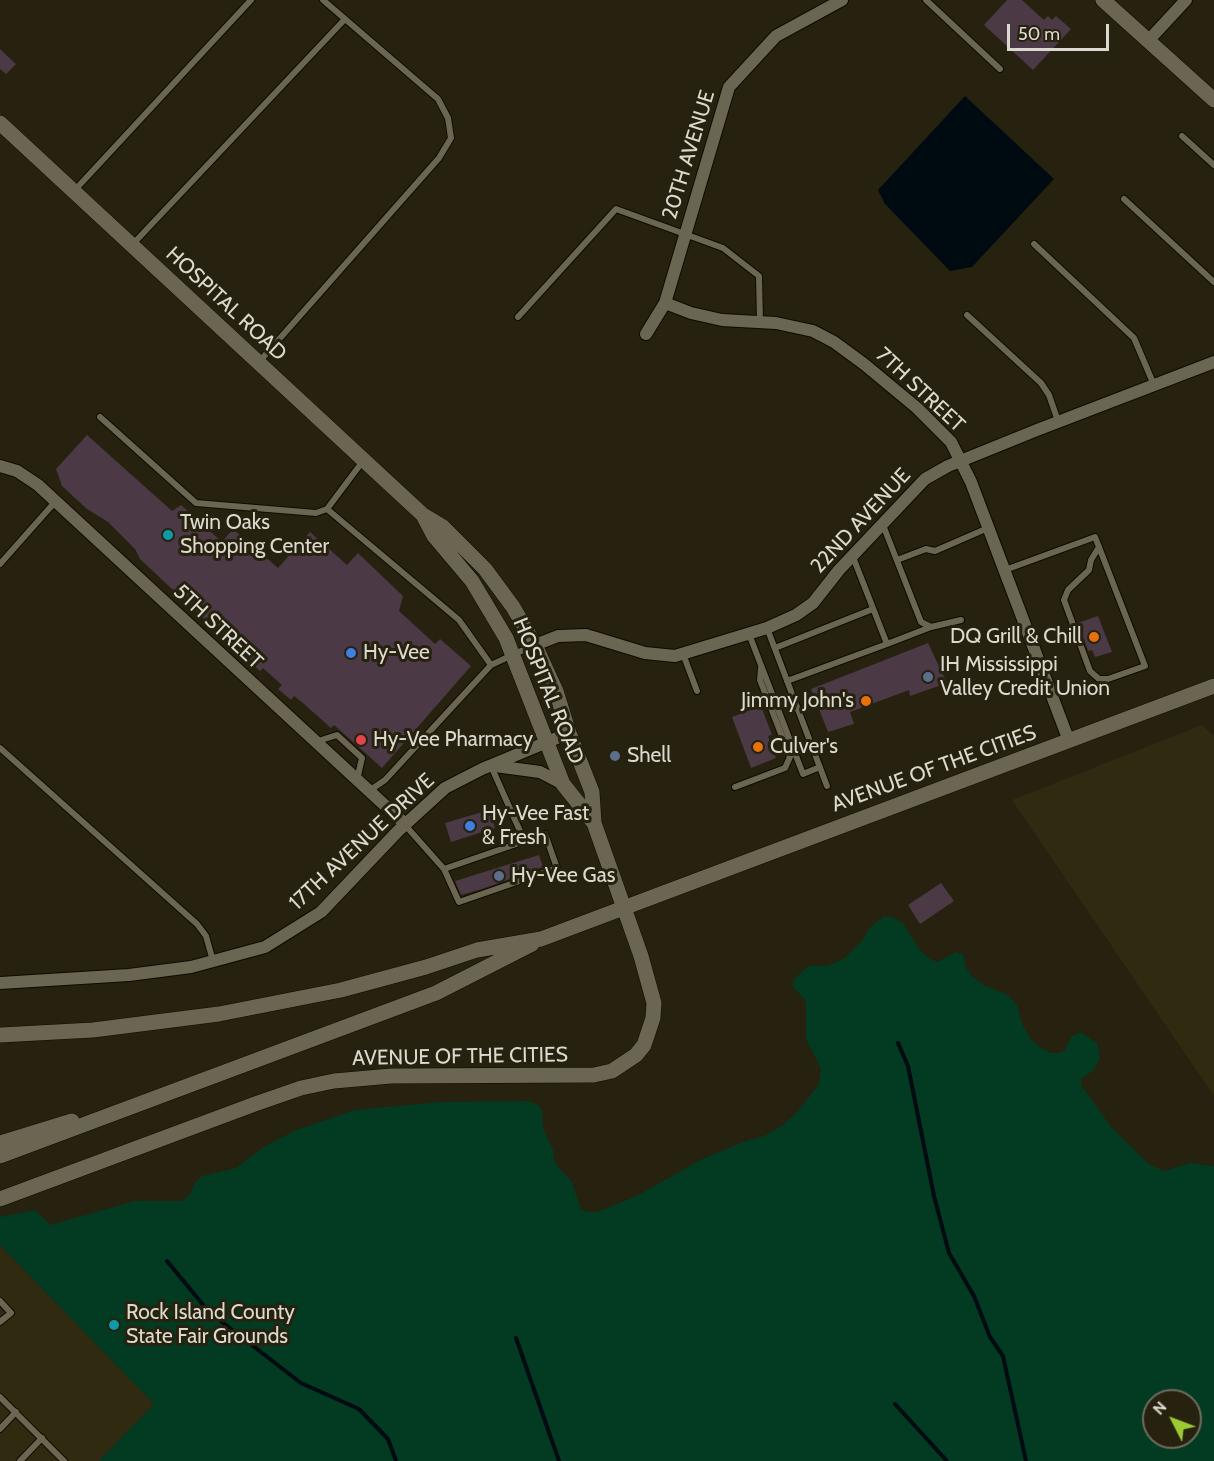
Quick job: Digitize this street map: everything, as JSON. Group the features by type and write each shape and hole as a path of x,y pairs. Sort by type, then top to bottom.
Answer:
{"street":[{"name":"20TH AVENUE","path":"646,334 665,303 729,87 776,36 842,0"},
{"path":"1103,0 1214,100"},
{"path":"1148,40 1186,0"},
{"name":"HOSPITAL ROAD","path":"0,123 423,515 443,527 485,569 513,607 535,645 556,691 569,733 592,792 594,824 623,908"},
{"name":"7TH STREET","path":"665,303 690,313 722,320 760,322 813,332 834,342 917,408 951,442 963,462 1069,741"},
{"name":"22ND AVENUE","path":"535,645 558,636 586,635 645,653 675,656 767,628 796,615 813,603 853,556 926,479 1058,422 1214,362"},
{"name":"5TH STREET","path":"0,466 26,476 56,502 405,824"},
{"name":"HOSPITAL ROAD","path":"423,515 434,536 484,601 514,655 563,784 594,824"},
{"name":"AVENUE OF THE CITIES","path":"712,874 1214,686"},
{"name":"17TH AVENUE DRIVE","path":"0,983 129,975 213,962 266,947 308,922 346,888 405,824 445,788 491,765 569,733"},
{"path":"491,765 540,772 563,784"},
{"name":"AVENUE OF THE CITIES","path":"0,1156 436,993 480,973 541,939 876,813"},
{"name":"AVENUE OF THE CITIES","path":"0,1199 255,1104 323,1083 391,1076 594,1075 612,1071 636,1055 644,1045 653,1018 653,992 623,908"},
{"name":"AVENUE OF THE CITIES","path":"0,1035 93,1030 219,1014 341,990 477,950 541,939"},
{"name":"AVENUE OF THE CITIES","path":"0,1143 159,1097"}],"lane":[{"path":"74,192 251,0"},
{"path":"258,362 439,158 451,138 448,118 438,99 323,0"},
{"path":"926,0 1000,69"},
{"path":"131,245 345,19"},
{"path":"1182,136 1214,165"},
{"path":"1124,199 1214,282"},
{"path":"518,317 616,209 723,248 759,276 760,322"},
{"path":"1034,244 1134,338 1155,385"},
{"path":"967,315 1041,383 1049,395 1058,422"},
{"path":"100,417 196,503 316,513 327,509 364,460"},
{"path":"0,564 56,502"},
{"path":"327,509 459,620 491,665"},
{"path":"883,525 921,622 931,627"},
{"path":"897,560 926,549 935,551 989,528"},
{"path":"1005,570 1095,537 1145,666 1108,679 1099,679 1090,671 1064,600 1068,590 1089,570 1090,560 1099,548"},
{"path":"853,556 887,644"},
{"path":"775,648 873,609"},
{"path":"788,681 931,627 961,620"},
{"path":"767,628 827,786"},
{"path":"749,633 803,774 820,767"},
{"path":"368,792 385,780 491,665 535,645"},
{"path":"683,654 697,691"},
{"path":"735,787 785,768 790,757 760,680 761,665"},
{"path":"314,742 337,735 362,758 357,781"},
{"path":"0,748 197,924 206,936 213,962"},
{"path":"491,765 524,840"},
{"path":"405,824 444,869 459,902 557,868 544,834 444,869"},
{"path":"0,1301 11,1313 0,1322"},
{"path":"0,1397 64,1461"},
{"path":"0,1430 16,1412"},
{"path":"20,1461 42,1438"}],"shaded area":[{"path":"965,96 1054,179 972,267 950,271 885,204 878,190"},
{"path":"1202,725 1214,736 1214,1096 1012,800"},
{"path":"0,1245 154,1404 99,1461 0,1461"}],"green space":[{"path":"883,917 892,917 903,923 920,950 930,959 938,962 956,952 963,954 966,968 972,976 983,985 1008,995 1017,1005 1022,1024 1031,1039 1041,1048 1051,1053 1060,1053 1065,1050 1071,1037 1080,1032 1097,1043 1100,1057 1094,1070 1081,1079 1081,1085 1112,1128 1149,1164 1164,1171 1190,1163 1214,1166 1214,1461 99,1461 154,1404 0,1245 0,1217 35,1210 50,1225 135,1201 182,1201 190,1195 195,1183 202,1176 236,1168 262,1148 296,1130 355,1110 440,1102 528,1101 538,1105 542,1111 543,1128 553,1150 555,1163 572,1182 581,1209 597,1212 637,1196 700,1160 764,1136 782,1126 799,1110 819,1084 821,1069 806,1039 806,1001 793,987 793,980 808,966 827,966 845,958 863,940 869,928"}],"building":[{"path":"1007,0 1022,0 1044,20 1048,16 1052,20 1056,16 1071,29 1033,70 984,25"},
{"path":"0,49 16,64 6,74 0,69"},
{"name":"Hy-Vee","path":"87,435 172,511 181,505 222,542 233,529 278,568 310,532 347,565 358,553 403,596 399,611 435,644 440,639 471,666 382,768 334,725 331,728 294,696 291,700 278,689 282,685 263,668 260,671 249,660 251,658 221,632 218,632 140,559 135,549 108,522 87,509 62,486 56,469"},
{"name":"DQ Grill & Chill","path":"1098,616 1112,652 1095,657 1092,650 1088,651 1078,623"},
{"path":"928,643 947,683 910,696 909,690 850,712 854,724 828,732 811,689"},
{"name":"Culver's","path":"761,706 772,735 768,736 776,758 751,768 732,717"},
{"name":"Hy-Vee Fast & Fresh","path":"489,810 495,828 451,842 445,823"},
{"name":"Hy-Vee Gas","path":"539,855 543,867 482,889 461,895 455,881"},
{"path":"941,883 954,901 920,924 908,905"}],"waterway":[{"path":"898,1043 908,1066 934,1196 949,1253 974,1296 990,1337 1003,1356 1026,1461"},
{"path":"167,1261 209,1312 301,1383 359,1409 388,1439 396,1461"},
{"path":"516,1338 559,1461"},
{"path":"895,1404 947,1461"}],"place":[{"name":"Twin Oaks Shopping Center","path":"168,535"},
{"name":"DQ Grill & Chill","path":"1094,637"},
{"name":"Hy-Vee","path":"351,653"},
{"name":"IH Mississippi Valley Credit Union","path":"928,677"},
{"name":"Jimmy John's","path":"866,701"},
{"name":"Hy-Vee Pharmacy","path":"361,740"},
{"name":"Culver's","path":"758,747"},
{"name":"Shell","path":"615,756"},
{"name":"Hy-Vee Fast & Fresh","path":"470,826"},
{"name":"Hy-Vee Gas","path":"499,876"},
{"name":"Rock Island County State Fair Grounds","path":"114,1325"}]}
